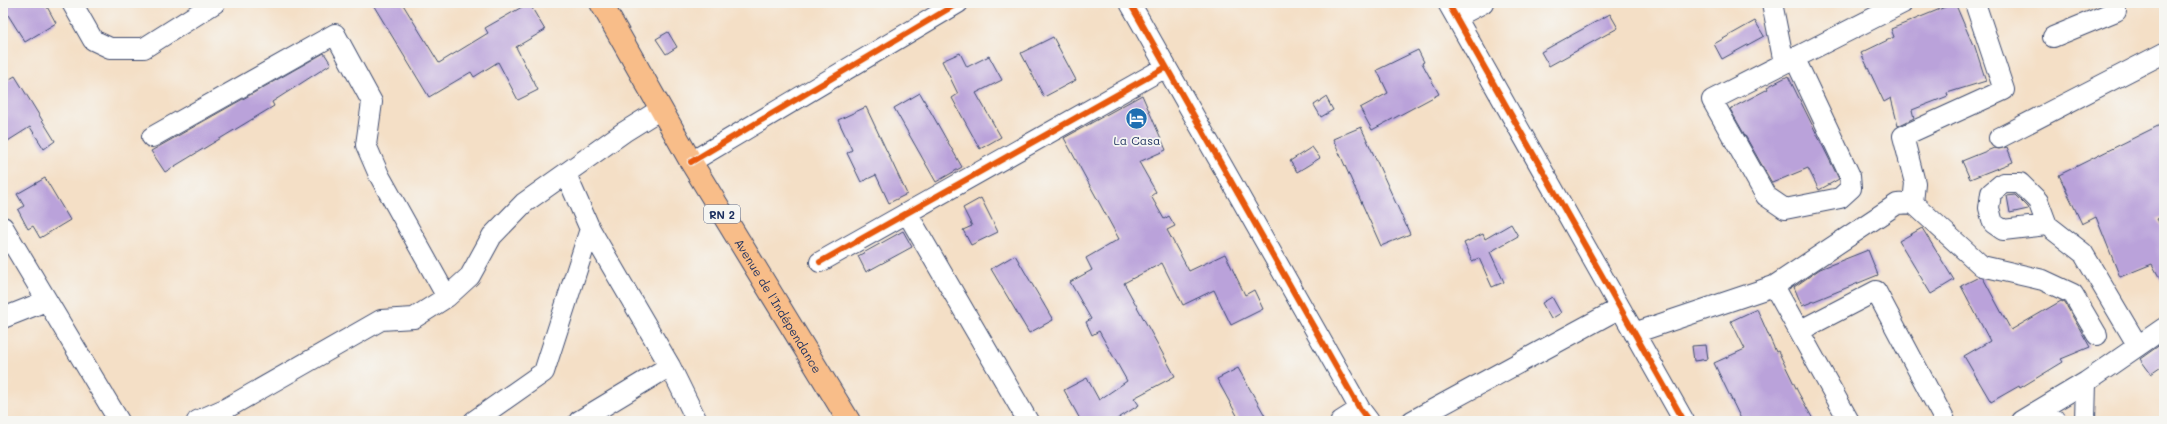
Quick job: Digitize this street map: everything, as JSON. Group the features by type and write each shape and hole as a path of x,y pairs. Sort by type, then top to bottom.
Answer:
{"main road":[{"name":"Avenue de l'Indépendance","path":"601,3 691,162 849,421"}],"street":[{"path":"72,3 93,40 110,48 144,48 215,3"},
{"path":"691,162 958,3"},
{"path":"1130,3 1365,415 1341,421"},
{"path":"1483,3 1452,10 1684,421"},
{"path":"1772,3 1789,60 1850,176 1851,188 1840,198 1785,209 1766,196 1712,100 1789,60 1902,3"},
{"path":"1913,203 1915,183 1903,136 2004,90 1975,3"},
{"path":"2053,37 2116,11 2116,3"},
{"path":"152,137 335,34 372,102 366,145 379,175 447,297"},
{"path":"1999,138 2164,53"},
{"path":"820,262 1166,67"},
{"path":"197,421 231,415 381,320 414,318 447,297 470,276 492,236 524,203 624,132 661,109"},
{"path":"566,174 590,229 670,366 697,421"},
{"path":"1634,333 1774,286 1897,204 1913,203 1982,266 2043,280 2073,294 2097,335"},
{"path":"907,213 1028,421"},
{"path":"2047,225 2083,252 2138,346"},
{"path":"3,227 119,421"},
{"path":"474,421 544,372 590,229"},
{"path":"1774,286 1849,421"},
{"path":"1799,331 1876,291 1945,421"},
{"path":"3,318 46,301"},
{"path":"1412,421 1620,308"},
{"path":"2025,419 2086,382 2164,328"},
{"path":"579,421 670,366"},
{"path":"2085,421 2086,382"},
{"path":"2025,419 2057,421"}],"building":[{"path":"3,3 45,3 56,23 25,42 3,7"},
{"path":"372,3 402,3 439,63 488,33 485,28 529,3 545,30 516,47 538,90 518,100 498,62 474,77 471,72 429,97"},
{"path":"1955,3 1973,45 1974,44 1986,81 1947,93 1948,96 1912,110 1914,118 1898,126 1891,98 1884,102 1861,53 1894,37 1891,29"},
{"path":"1610,14 1618,28 1549,66 1541,52"},
{"path":"1755,21 1764,36 1722,59 1714,44"},
{"path":"668,32 677,47 666,54 656,39"},
{"path":"1053,37 1076,80 1044,97 1021,53"},
{"path":"1418,50 1424,62 1422,63 1439,94 1372,130 1360,108 1388,93 1377,70"},
{"path":"324,53 331,64 272,102 274,106 165,172 151,151"},
{"path":"960,53 967,67 989,56 1002,80 976,93 1001,137 980,149 952,98 958,94 942,61"},
{"path":"15,76 55,141 44,149 30,127 3,144 3,83"},
{"path":"1788,76 1839,179 1819,190 1808,168 1772,183 1730,109 1768,89 1767,87"},
{"path":"920,93 962,167 936,182 894,108"},
{"path":"1142,95 1166,150 1139,162 1156,192 1151,196 1164,219 1169,216 1175,226 1167,230 1189,271 1225,254 1245,295 1254,290 1263,309 1231,325 1214,290 1183,305 1162,263 1124,283 1175,376 1134,398 1139,405 1114,421 1081,421 1064,390 1087,378 1099,400 1127,381 1099,331 1092,335 1086,322 1091,319 1070,282 1092,270 1086,258 1119,239 1064,138"},
{"path":"1326,97 1333,110 1321,117 1314,105"},
{"path":"866,107 907,194 889,203 876,175 861,182 847,153 852,150 838,120"},
{"path":"2164,123 2164,216 2157,219 2164,231 2164,286 2152,264 2120,277 2096,217 2082,224 2059,175"},
{"path":"1361,127 1410,234 1381,246 1333,139"},
{"path":"1312,147 1320,158 1297,172 1290,161"},
{"path":"2007,147 2013,162 1970,179 1962,161 1994,148 1999,149"},
{"path":"45,178 70,220 40,238 33,226 28,229 18,210 24,206 17,194"},
{"path":"2015,195 2028,209 2010,213 2007,196"},
{"path":"981,198 998,232 971,245 963,230 972,226 963,208"},
{"path":"1511,224 1518,236 1490,252 1504,282 1492,287 1479,258 1472,261 1464,243 1483,234 1485,239"},
{"path":"1922,228 1954,280 1931,294 1899,241"},
{"path":"903,231 912,247 866,272 858,256"},
{"path":"1868,250 1878,275 1802,306 1794,287 1820,269"},
{"path":"1015,255 1053,320 1029,333 991,269"},
{"path":"1979,277 1983,278 2011,330 2061,301 2065,303 2090,347 2061,359 2063,362 2020,388 2019,386 1991,402 1964,356 1990,341 1961,286"},
{"path":"1552,297 1561,313 1551,319 1542,303"},
{"path":"1757,309 1776,352 1778,351 1814,421 1742,421 1714,363 1745,349 1731,321"},
{"path":"2164,342 2164,365 2151,374 2140,359"},
{"path":"1706,345 1708,359 1694,361 1692,346"},
{"path":"1238,368 1268,421 1240,421 1217,379"}],"cycle path":[{"path":"691,162 958,3"},
{"path":"1130,3 1360,409 1369,421"},
{"path":"1448,3 1684,421"},
{"path":"820,262 1166,67"}],"place":[{"name":"La Casa","path":"1137,119"}]}
